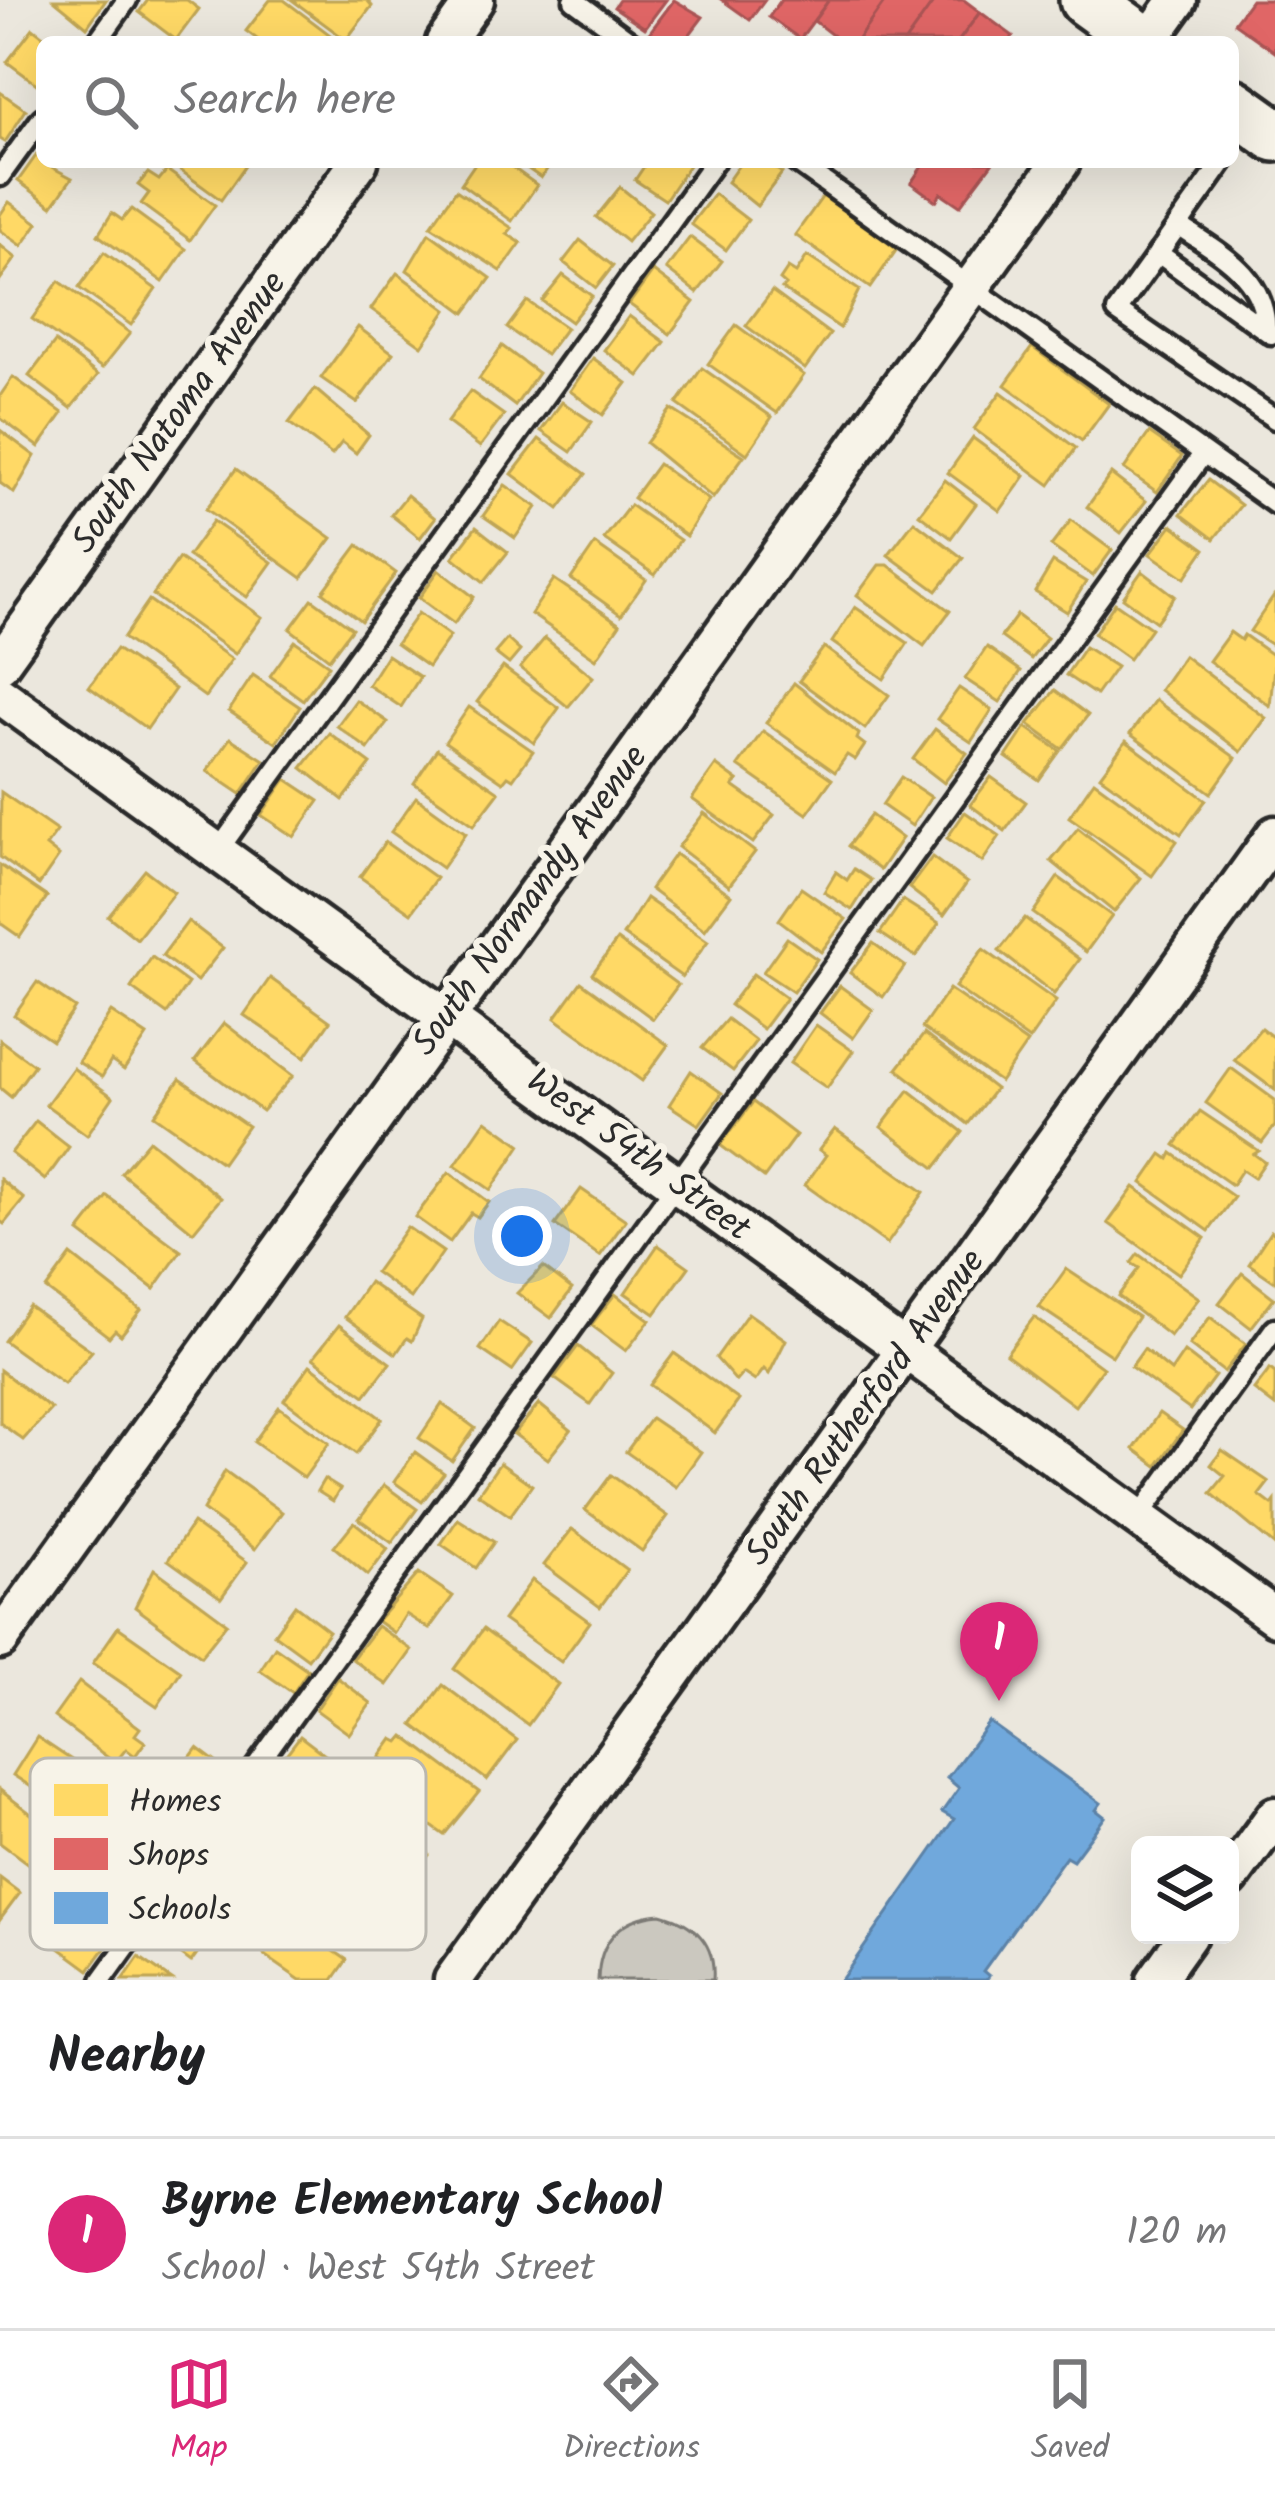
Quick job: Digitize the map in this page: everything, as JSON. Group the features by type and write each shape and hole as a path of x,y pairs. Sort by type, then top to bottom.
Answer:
{"main road":[{"path":"1085,0 1137,36"}],"street":[{"path":"449,36 475,0"},
{"path":"1151,36 1178,0"},
{"name":"South Natoma Avenue","path":"0,664 355,168"},
{"name":"South Normandy Avenue","path":"0,1640 1057,168"},
{"name":"West 54th Street","path":"0,695 1275,1617"},
{"name":"South Rutherford Avenue","path":"454,1980 1275,835"},
{"path":"1239,1866 1275,1816"},
{"path":"1156,1980 1182,1944"}],"lane":[{"path":"101,36 127,0"},
{"path":"574,0 623,36"},
{"path":"0,176 36,126"},
{"path":"217,852 710,168"},
{"path":"805,168 974,283 1275,504"},
{"path":"1219,168 1117,311 1275,419"},
{"path":"1178,226 1249,278 1265,304 1270,334"},
{"path":"1158,253 1270,334"},
{"path":"263,1758 1203,454"},
{"path":"1138,1518 1275,1328"},
{"path":"103,1980 125,1950"}],"shaded area":[{"path":"661,1914 684,1923 701,1937 711,1956 713,1980 598,1980 603,1953 615,1933 634,1920"}],"building: Homes":[{"path":"54,0 106,0 87,27"},
{"path":"148,0 187,0 199,9 179,36 171,36 139,12"},
{"path":"270,0 284,0 332,36 253,36 246,31"},
{"path":"292,0 367,0 372,6 349,36 341,36"},
{"path":"33,28 43,36 36,36 36,84 7,62"},
{"path":"0,92 26,110 5,142 0,139"},
{"path":"36,156 36,168 53,168 72,178 52,206 18,181"},
{"path":"177,168 243,168 221,200"},
{"path":"472,168 513,168 537,185 512,221 461,184"},
{"path":"527,168 548,168 541,178"},
{"path":"643,168 687,168 665,200 635,180"},
{"path":"737,168 775,168 782,173 757,206 727,182"},
{"path":"167,170 215,205 190,240 141,204 149,193 138,185 148,173 159,180"},
{"path":"620,187 651,212 627,242 596,217"},
{"path":"456,190 512,228 507,234 521,243 501,271 431,226"},
{"path":"714,194 748,220 726,250 691,224"},
{"path":"823,196 897,249 870,288 795,235"},
{"path":"9,202 38,223 22,246 0,230 0,215"},
{"path":"131,209 186,249 163,282 98,235 112,213 122,220"},
{"path":"429,233 491,278 465,313 407,270"},
{"path":"690,237 722,261 697,293 666,269"},
{"path":"580,240 613,266 596,288 563,262"},
{"path":"0,245 16,258 0,280"},
{"path":"104,252 156,289 131,325 79,288"},
{"path":"807,256 859,290 840,328 782,289 786,285 780,280 788,268 796,273"},
{"path":"653,271 694,302 670,334 629,304"},
{"path":"397,273 447,310 422,346 371,309"},
{"path":"563,275 592,296 571,322 542,301"},
{"path":"59,281 130,333 102,368 32,319"},
{"path":"772,291 830,334 805,369 746,326"},
{"path":"527,301 566,328 546,355 507,328"},
{"path":"629,316 665,342 639,376 604,350"},
{"path":"736,325 804,375 777,413 708,364"},
{"path":"358,327 393,353 357,403 321,378"},
{"path":"55,342 98,375 71,408 29,376"},
{"path":"502,346 538,373 515,406 479,379"},
{"path":"1032,347 1109,404 1082,441 1005,385"},
{"path":"593,358 627,383 603,415 570,391"},
{"path":"702,368 772,417 747,454 677,404"},
{"path":"13,377 63,413 39,447 0,418 0,396"},
{"path":"315,389 369,435 356,453 342,442 332,455 289,423"},
{"path":"470,391 504,415 480,447 447,422"},
{"path":"1001,392 1076,448 1050,485 974,429"},
{"path":"562,402 592,422 571,452 541,431"},
{"path":"671,409 744,456 713,498 646,443"},
{"path":"0,430 35,456 14,493 0,483"},
{"path":"1149,433 1182,456 1157,492 1124,469"},
{"path":"973,438 1025,476 1000,511 948,473"},
{"path":"539,439 586,474 559,509 512,474"},
{"path":"658,464 709,500 686,536 633,498"},
{"path":"236,469 332,538 302,578 206,509"},
{"path":"1111,474 1146,501 1121,533 1087,507"},
{"path":"945,480 976,504 951,538 919,514"},
{"path":"1208,480 1241,505 1214,539 1181,514"},
{"path":"505,485 537,507 515,538 483,516"},
{"path":"407,495 435,518 420,538 391,515"},
{"path":"630,505 680,540 655,575 604,539"},
{"path":"1071,520 1112,550 1093,576 1051,546"},
{"path":"213,521 272,562 247,597 188,556"},
{"path":"914,521 963,558 937,591 888,555"},
{"path":"1172,525 1205,549 1185,578 1150,554"},
{"path":"476,527 508,552 484,582 453,557"},
{"path":"595,544 646,580 621,615 571,579"},
{"path":"358,545 396,573 361,621 323,592"},
{"path":"179,558 262,617 235,654 153,595"},
{"path":"1053,562 1086,582 1067,612 1035,592"},
{"path":"879,565 888,565 950,611 924,646 857,595"},
{"path":"439,570 474,597 454,624 419,598"},
{"path":"1142,571 1175,596 1156,622 1123,598"},
{"path":"554,579 620,624 596,659 531,614"},
{"path":"1275,597 1275,647 1250,631"},
{"path":"312,599 352,628 329,659 290,629"},
{"path":"149,600 232,659 205,697 123,638"},
{"path":"1115,603 1151,628 1129,659 1094,634"},
{"path":"855,607 908,643 884,679 832,642"},
{"path":"418,613 450,636 428,667 396,644"},
{"path":"1017,615 1047,638 1031,659 1001,637"},
{"path":"1230,632 1241,640 1244,635 1275,657 1270,706 1209,661"},
{"path":"545,638 593,677 568,707 520,668"},
{"path":"507,639 520,651 509,664 495,653"},
{"path":"295,641 329,665 303,700 270,676"},
{"path":"824,647 889,695 865,729 799,681"},
{"path":"987,647 1021,671 1000,702 965,679"},
{"path":"1085,647 1116,667 1096,695 1066,675"},
{"path":"116,649 175,689 147,729 89,687"},
{"path":"387,655 420,677 401,707 368,685"},
{"path":"1184,656 1266,718 1241,752 1160,690"},
{"path":"503,667 559,708 534,743 477,702"},
{"path":"253,675 300,707 276,743 229,711"},
{"path":"794,683 859,734 857,739 865,745 855,760 847,755 835,772 766,723"},
{"path":"959,688 992,710 971,742 937,719"},
{"path":"1055,690 1088,715 1062,749 1028,724"},
{"path":"356,700 388,722 368,749 337,726"},
{"path":"1155,700 1236,758 1211,793 1130,734"},
{"path":"469,707 533,751 513,779 508,776 503,782 445,742"},
{"path":"1026,727 1060,751 1039,780 1006,757"},
{"path":"935,729 967,753 944,783 913,759"},
{"path":"763,731 832,779 807,814 738,766"},
{"path":"329,733 371,764 343,800 302,768"},
{"path":"230,738 264,760 241,794 207,771"},
{"path":"1126,741 1206,800 1181,834 1100,776"},
{"path":"437,749 499,792 474,825 414,783"},
{"path":"716,765 738,781 733,786 774,815 753,843 692,799"},
{"path":"901,777 931,797 912,826 882,805"},
{"path":"991,777 1026,802 1005,831 970,805"},
{"path":"286,779 319,801 294,837 261,815"},
{"path":"1094,781 1177,841 1152,876 1069,817"},
{"path":"1,792 57,831 46,846 59,856 39,885 0,857"},
{"path":"416,797 466,833 442,868 391,832"},
{"path":"965,812 1000,836 982,862 947,838"},
{"path":"704,813 755,852 729,886 678,847"},
{"path":"871,815 902,838 880,870 848,846"},
{"path":"1078,828 1141,878 1114,912 1051,861"},
{"path":"385,842 436,878 411,913 360,877"},
{"path":"675,854 731,895 705,930 650,889"},
{"path":"932,857 967,883 944,915 909,888"},
{"path":"0,865 47,897 20,937 0,923"},
{"path":"854,869 871,880 852,910 824,892 836,872 847,880"},
{"path":"145,870 174,892 137,939 108,916"},
{"path":"1058,877 1112,916 1086,952 1033,913"},
{"path":"801,888 846,919 821,952 779,920"},
{"path":"646,898 708,941 682,977 623,935"},
{"path":"903,900 939,923 916,957 880,933"},
{"path":"1025,918 1080,959 1054,994 999,951"},
{"path":"188,921 223,948 197,981 162,956"},
{"path":"787,938 817,959 793,992 763,972"},
{"path":"617,940 678,985 653,1019 592,974"},
{"path":"873,943 905,966 883,997 850,973"},
{"path":"983,949 1056,1001 1029,1040 955,987"},
{"path":"152,957 188,983 167,1014 131,988"},
{"path":"753,974 786,998 763,1029 730,1005"},
{"path":"270,978 330,1021 305,1057 244,1015"},
{"path":"37,982 75,1008 52,1041 14,1015"},
{"path":"581,982 668,1045 642,1081 555,1018"},
{"path":"840,986 873,1010 853,1038 820,1013"},
{"path":"949,989 1027,1043 1000,1082 922,1028"},
{"path":"111,1012 147,1036 124,1070 111,1061 102,1077 78,1062"},
{"path":"727,1019 756,1041 733,1071 702,1048"},
{"path":"224,1023 293,1076 262,1111 195,1061"},
{"path":"816,1025 853,1051 827,1088 790,1063"},
{"path":"1261,1028 1275,1039 1275,1090 1234,1060"},
{"path":"924,1034 995,1089 968,1124 897,1069"},
{"path":"0,1040 34,1065 11,1097 0,1088"},
{"path":"73,1068 113,1097 87,1135 46,1105"},
{"path":"1231,1068 1275,1100 1275,1126 1262,1143 1206,1103"},
{"path":"691,1071 722,1093 699,1125 669,1105"},
{"path":"180,1079 248,1126 222,1163 154,1115"},
{"path":"909,1090 963,1132 935,1168 881,1127"},
{"path":"753,1102 796,1135 764,1178 720,1145"},
{"path":"1200,1111 1259,1151 1254,1154 1265,1162 1254,1178 1242,1170 1232,1185 1175,1145"},
{"path":"486,1120 521,1145 491,1190 455,1165"},
{"path":"36,1121 69,1147 45,1180 11,1153"},
{"path":"835,1129 924,1192 887,1244 805,1185 826,1155 819,1150"},
{"path":"149,1140 221,1198 193,1232 121,1173"},
{"path":"1172,1153 1234,1197 1209,1231 1142,1183 1162,1154 1169,1159"},
{"path":"449,1172 489,1202 478,1217 471,1213 450,1242 415,1217"},
{"path":"0,1179 24,1199 4,1224 0,1221"},
{"path":"1134,1187 1205,1238 1179,1274 1108,1223"},
{"path":"581,1189 626,1220 600,1256 555,1225"},
{"path":"107,1196 181,1251 154,1289 79,1232"},
{"path":"407,1227 443,1252 411,1298 375,1272"},
{"path":"1271,1231 1275,1234 1275,1282 1249,1264"},
{"path":"658,1245 689,1267 655,1314 625,1293"},
{"path":"1138,1254 1199,1298 1170,1336 1118,1296 1139,1268 1131,1263"},
{"path":"71,1255 141,1310 121,1335 115,1330 109,1337 46,1289"},
{"path":"543,1267 572,1289 551,1318 517,1293"},
{"path":"1066,1269 1138,1317 1112,1356 1039,1307"},
{"path":"1242,1273 1274,1298 1251,1328 1219,1303"},
{"path":"369,1282 422,1319 412,1341 407,1338 396,1354 345,1317"},
{"path":"615,1294 650,1320 626,1351 591,1325"},
{"path":"29,1306 92,1351 64,1384 4,1341"},
{"path":"748,1313 786,1340 769,1374 764,1369 755,1381 743,1373 736,1381 716,1358"},
{"path":"1034,1317 1103,1368 1075,1406 1006,1354"},
{"path":"1210,1317 1246,1344 1224,1372 1189,1345"},
{"path":"499,1321 532,1343 512,1371 480,1349"},
{"path":"339,1325 390,1363 365,1396 313,1358"},
{"path":"578,1346 612,1373 590,1404 554,1378"},
{"path":"1144,1349 1171,1371 1184,1352 1215,1376 1190,1410 1131,1367"},
{"path":"674,1353 739,1400 715,1433 650,1385"},
{"path":"310,1365 382,1419 356,1454 284,1400"},
{"path":"1270,1369 1275,1373 1275,1406 1254,1390"},
{"path":"0,1370 51,1409 23,1440 0,1423"},
{"path":"442,1404 475,1428 452,1461 419,1438"},
{"path":"539,1404 571,1430 548,1459 514,1434"},
{"path":"279,1407 329,1443 304,1478 254,1442"},
{"path":"1159,1413 1183,1430 1157,1466 1134,1449"},
{"path":"651,1418 701,1452 676,1487 626,1452"},
{"path":"1222,1450 1269,1482 1259,1495 1272,1505 1275,1501 1275,1546 1211,1493 1225,1476 1211,1465"},
{"path":"415,1452 444,1473 422,1502 394,1482"},
{"path":"500,1463 532,1485 510,1516 478,1494"},
{"path":"225,1471 282,1512 255,1549 203,1510"},
{"path":"611,1475 668,1516 642,1551 585,1510"},
{"path":"324,1479 340,1489 333,1501 317,1491"},
{"path":"384,1485 417,1509 392,1543 359,1519"},
{"path":"458,1519 494,1542 476,1568 441,1544"},
{"path":"354,1522 388,1549 368,1575 334,1547"},
{"path":"193,1523 247,1562 221,1598 168,1560"},
{"path":"572,1529 627,1570 600,1607 544,1565"},
{"path":"154,1569 227,1623 201,1656 135,1607"},
{"path":"419,1573 453,1596 429,1629 406,1614 394,1633 377,1621"},
{"path":"532,1580 590,1622 561,1662 503,1620"},
{"path":"295,1605 329,1631 308,1659 274,1634"},
{"path":"377,1626 412,1650 387,1685 352,1659"},
{"path":"118,1627 181,1671 157,1707 93,1663"},
{"path":"483,1629 558,1684 528,1725 454,1669"},
{"path":"275,1647 308,1670 293,1693 260,1670"},
{"path":"338,1678 371,1703 349,1734 316,1710"},
{"path":"79,1682 140,1728 135,1735 145,1742 135,1756 126,1749 119,1758 108,1758 54,1717"},
{"path":"443,1685 517,1740 487,1780 413,1725"},
{"path":"300,1736 329,1758 283,1758"},
{"path":"404,1736 479,1792 444,1835 426,1822 426,1758 380,1757 393,1739 399,1742"},
{"path":"37,1737 68,1758 30,1758 30,1786 13,1775"},
{"path":"197,1748 210,1758 190,1758"},
{"path":"0,1790 30,1813 30,1865 0,1843"},
{"path":"0,1878 20,1893 0,1920"},
{"path":"62,1950 104,1950 89,1970"},
{"path":"175,1950 200,1950 191,1962"},
{"path":"268,1950 332,1950 347,1960 333,1980 300,1980 264,1955"},
{"path":"139,1957 172,1980 123,1980"}],"building: Shops":[{"path":"619,0 666,0 645,28 614,7"},
{"path":"674,0 703,17 689,36 650,32"},
{"path":"722,0 765,0 750,20"},
{"path":"781,0 829,0 802,36 769,17"},
{"path":"829,0 886,0 860,36 833,36 814,21"},
{"path":"886,0 935,0 909,36 860,36"},
{"path":"935,0 964,0 980,12 962,36 909,36"},
{"path":"1251,0 1275,0 1275,52 1234,23"},
{"path":"980,12 1013,36 962,36"},
{"path":"921,168 988,168 960,206 941,193 936,201 911,183"}],"building: Schools":[{"path":"989,1722 1101,1803 1096,1810 1105,1817 1073,1860 1066,1856 983,1971 989,1976 986,1980 841,1980 954,1819 942,1812 959,1788 947,1778"}],"place":[{"name":"Byrne Elementary School","path":"999,1701"}]}
